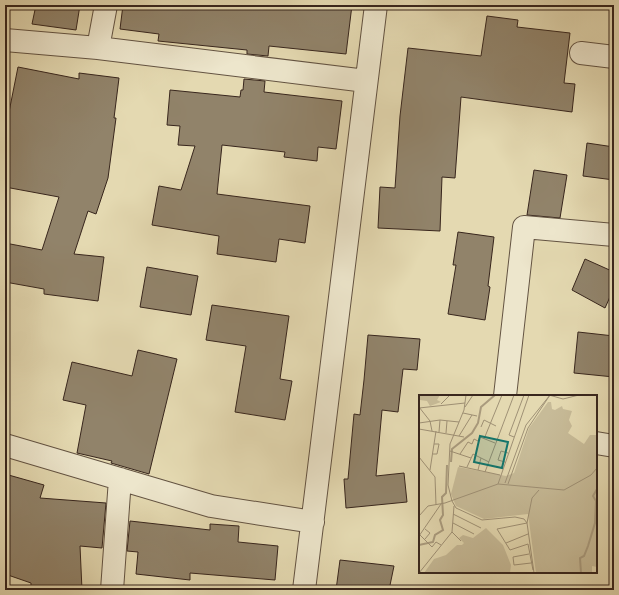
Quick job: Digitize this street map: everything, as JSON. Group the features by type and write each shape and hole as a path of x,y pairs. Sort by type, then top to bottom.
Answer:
{"street":[{"path":"98,48 106,5"},
{"path":"304,590 376,5"},
{"path":"5,40 98,48 366,81"},
{"path":"581,53 614,57"},
{"path":"505,395 524,227 614,235"},
{"path":"597,443 614,446"},
{"path":"5,444 212,506 313,522"},
{"path":"112,590 120,479"}],"building":[{"path":"36,5 80,5 76,30 32,24"},
{"path":"123,5 352,5 346,54 269,46 268,56 247,54 247,50 158,41 159,34 120,29"},
{"path":"487,16 518,20 517,27 570,33 564,83 575,84 572,112 461,97 455,178 442,177 440,231 378,228 380,187 395,188 400,116 408,48 481,56"},
{"path":"18,67 79,79 79,73 119,78 114,118 116,118 108,178 96,214 88,211 74,254 104,257 98,301 44,294 44,289 5,282 5,243 42,250 59,197 5,187 5,132"},
{"path":"244,79 265,81 264,92 342,101 336,149 318,147 317,161 284,157 285,152 222,145 217,194 310,206 305,243 279,239 276,262 217,254 219,236 152,225 159,186 181,190 195,146 178,145 180,126 167,125 170,90 240,97 241,90 243,90"},
{"path":"587,143 614,147 614,180 583,176"},
{"path":"534,170 567,175 560,218 527,215"},
{"path":"458,232 494,237 488,286 490,287 485,320 448,314 456,265 453,265"},
{"path":"585,259 614,272 614,288 605,308 572,290"},
{"path":"147,267 198,276 191,315 140,307"},
{"path":"212,305 289,316 280,379 292,381 285,420 235,412 246,346 206,340"},
{"path":"578,332 614,336 614,377 574,373"},
{"path":"368,335 420,339 417,370 403,369 398,412 382,410 376,476 404,473 407,502 346,508 344,479 348,479 354,414 360,415"},
{"path":"138,350 177,359 149,474 111,463 112,461 77,453 86,405 63,400 72,362 132,376"},
{"path":"5,474 44,485 40,498 106,503 102,548 80,546 82,590 31,590 31,583 5,574"},
{"path":"130,521 210,530 210,524 239,526 238,542 278,546 275,580 190,573 190,580 136,574 138,552 127,551"},
{"path":"340,560 394,566 389,590 336,590"}]}
